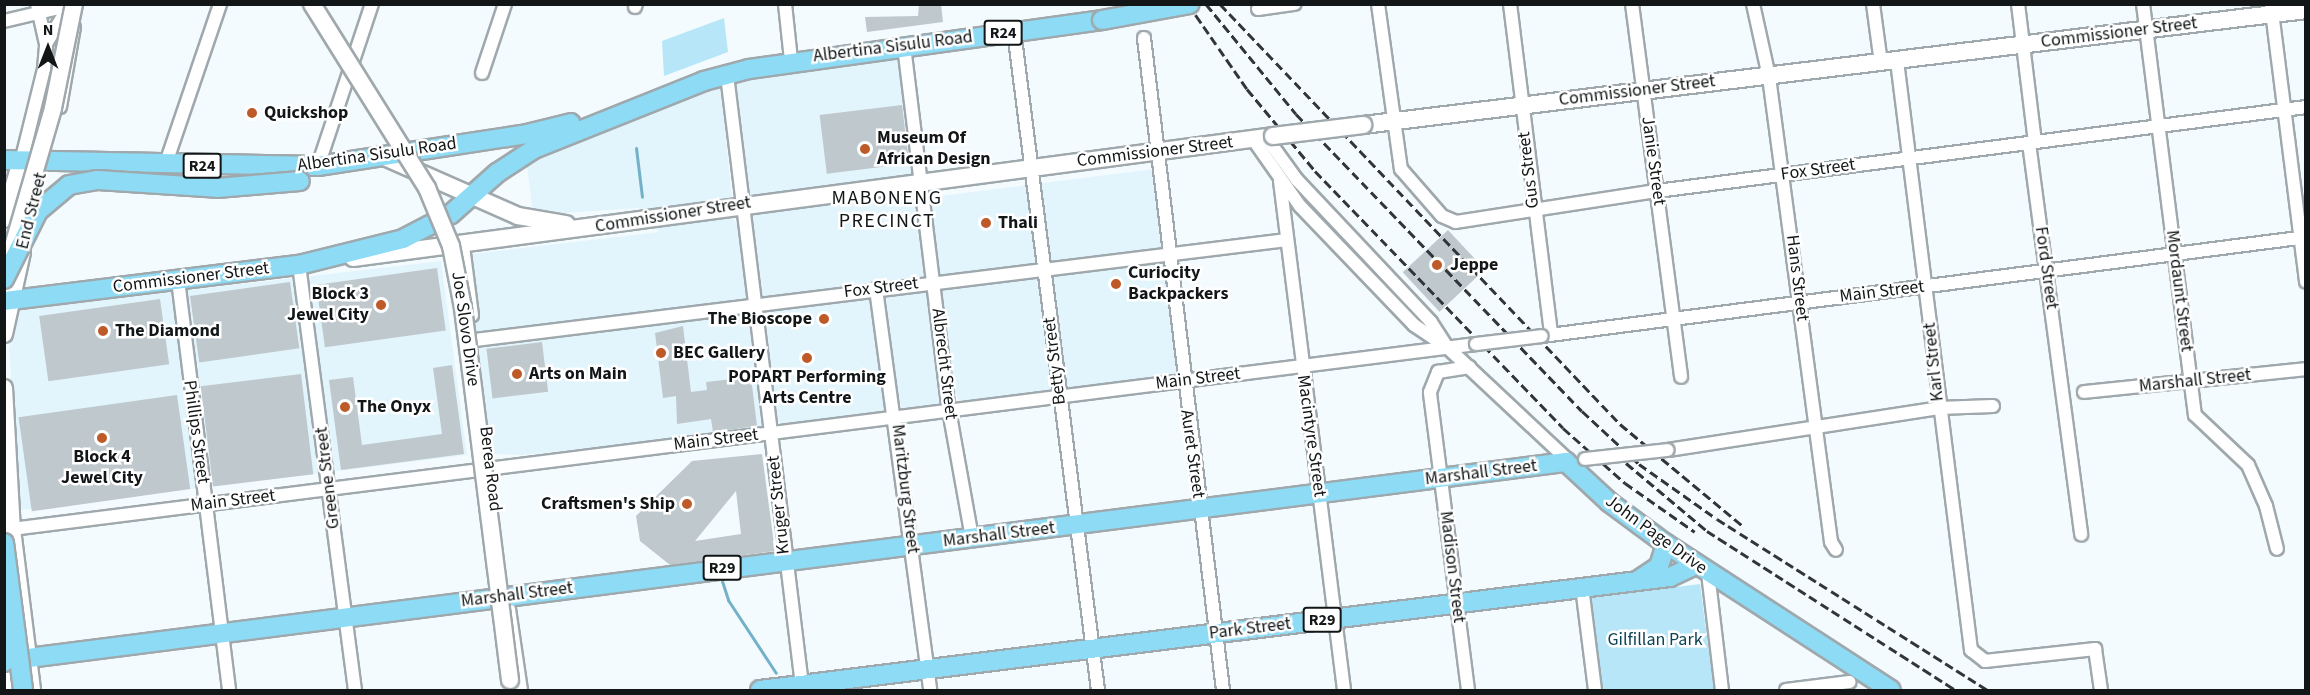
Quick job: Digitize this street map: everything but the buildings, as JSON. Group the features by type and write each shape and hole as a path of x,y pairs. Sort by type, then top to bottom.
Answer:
{"main road":[{"name":"Joe Slovo Drive","path":"312,4 427,188 451,246 463,308 515,688"},
{"name":"Albertina Sisulu Road","path":"13,159 318,166 554,128 666,87 704,81 791,60 1102,20 1190,4"},
{"path":"4,278 53,108 68,5"},
{"name":"Commissioner Street","path":"8,301 463,246 741,204 1643,89 1769,77 2023,45 2146,29 2271,9 2306,10"},
{"name":"Albertina Sisulu Road","path":"325,261 421,232 534,149 704,81"},
{"path":"382,156 533,220 594,226"},
{"name":"End Street","path":"4,219 13,159"},
{"name":"End Street","path":"4,334 8,301 45,159"},
{"path":"4,278 38,211 69,185 98,180 217,188 300,181 313,176 318,166"},
{"path":"5,397 7,540 5,660 9,690"},
{"name":"Marshall Street","path":"5,660 1566,462"},
{"name":"John Page Drive","path":"1566,462 1609,502 1666,544 1891,690"},
{"path":"7,540 32,690"},
{"path":"7,540 23,690"},
{"path":"1639,580 1659,566 1666,544"},
{"name":"Park Street","path":"928,669 1670,577 1702,569"},
{"name":"R29","path":"760,690 928,669"}],"street":[{"path":"166,163 220,4"},
{"path":"318,166 372,4"},
{"path":"482,73 505,4"},
{"path":"785,4 791,60"},
{"path":"1258,9 1295,4"},
{"path":"1378,4 1392,122"},
{"name":"Gus Street","path":"1510,4 1547,335"},
{"name":"Janie Street","path":"1632,4 1681,377"},
{"name":"Hans Street","path":"1753,4 1769,77 1784,175 1815,429 1836,550"},
{"name":"Karl Street","path":"1872,4 1889,62 1909,157 1971,650 1978,660 2096,649 2101,690"},
{"name":"Ford Street","path":"2018,4 2035,142 2029,143 2081,535"},
{"name":"Mordaunt Street","path":"2143,4 2191,382 2200,423 2232,448 2258,483 2277,549"},
{"path":"4,21 38,10 68,5"},
{"path":"46,44 68,5"},
{"path":"45,159 71,64 68,5"},
{"path":"2271,9 2303,237 2306,282"},
{"path":"13,159 39,98 46,44 38,10"},
{"name":"Betty Street","path":"1014,31 1098,690"},
{"name":"Auret Street","path":"1144,38 1154,152 1223,690"},
{"name":"Albrecht Street","path":"904,46 923,181 949,410 972,538"},
{"name":"Kruger Street","path":"727,75 785,561 793,687"},
{"name":"Fox Street","path":"1392,122 1406,178 1447,219 1456,222 1534,208 1657,191 1909,157 2159,128 2306,107"},
{"name":"John Page Drive","path":"1264,138 1280,181 1414,325 1453,346"},
{"name":"John Page Drive","path":"1264,138 1297,180 1431,322 1470,367 1566,462"},
{"name":"Macintyre Street","path":"1280,181 1344,690"},
{"name":"Main Street","path":"7,540 206,504 1925,287 2303,237"},
{"name":"Fox Street","path":"475,340 1044,268 1287,240"},
{"name":"Berea Road","path":"463,246 489,468 507,596 515,688"},
{"name":"Greene Street","path":"299,265 355,690"},
{"name":"Phillips Street","path":"178,280 229,690"},
{"name":"Maritzburg Street","path":"876,289 896,417 930,690"},
{"name":"Madison Street","path":"1467,690 1430,385 1442,370 1470,367"},
{"name":"Marshall Street","path":"2084,392 2306,369"},
{"name":"Marshall Street","path":"1566,462 1815,429 1939,408 1992,406"},
{"path":"1702,569 1722,690"},
{"path":"1582,587 1594,690"},
{"path":"1786,690 1849,686 1846,662"}],"shaded area":[{"name":"MABONENG PRECINCT","path":"898,53 917,199 1162,168 1187,373 960,403 956,394 945,396 943,404 902,409 899,397 886,398 887,411 781,425 777,417 763,418 764,429 523,455 471,453 445,257 659,232 639,208 533,215 526,159 721,87 734,222 748,220 735,80"},
{"path":"441,261 467,455 21,510 9,349 18,310"}],"green space":[{"path":"724,18 728,52 664,76 662,41"},
{"name":"Gilfillan Park","path":"1700,584 1714,690 1603,690 1590,598"}],"waterway":[{"path":"636,148 642,197"},
{"path":"722,581 728,600 776,673"}],"railway":[{"path":"1188,4 1247,89 1315,171 1563,428 1625,483 1695,532"},
{"path":"1206,4 1296,114 1582,411 1639,464 1717,519 1987,690"},
{"path":"1220,4 1620,424 1744,527"},
{"path":"1626,463 1707,531 1956,690"}],"place":[{"name":"Quickshop","path":"252,113"},
{"name":"Museum Of African Design","path":"865,149"},
{"name":"Thali","path":"986,223"},
{"name":"Jeppe","path":"1437,265"},
{"name":"Curiocity Backpackers","path":"1116,284"},
{"name":"Block 3 Jewel City","path":"381,305"},
{"name":"The Bioscope","path":"824,319"},
{"name":"The Diamond","path":"103,331"},
{"name":"BEC Gallery","path":"661,353"},
{"name":"POPART Performing Arts Centre","path":"807,358"},
{"name":"Arts on Main","path":"517,374"},
{"name":"The Onyx","path":"345,407"},
{"name":"Block 4 Jewel City","path":"102,438"},
{"name":"Craftsmen's Ship","path":"687,504"}],"district":[{"name":"MABONENG PRECINCT","path":"887,210"}]}
